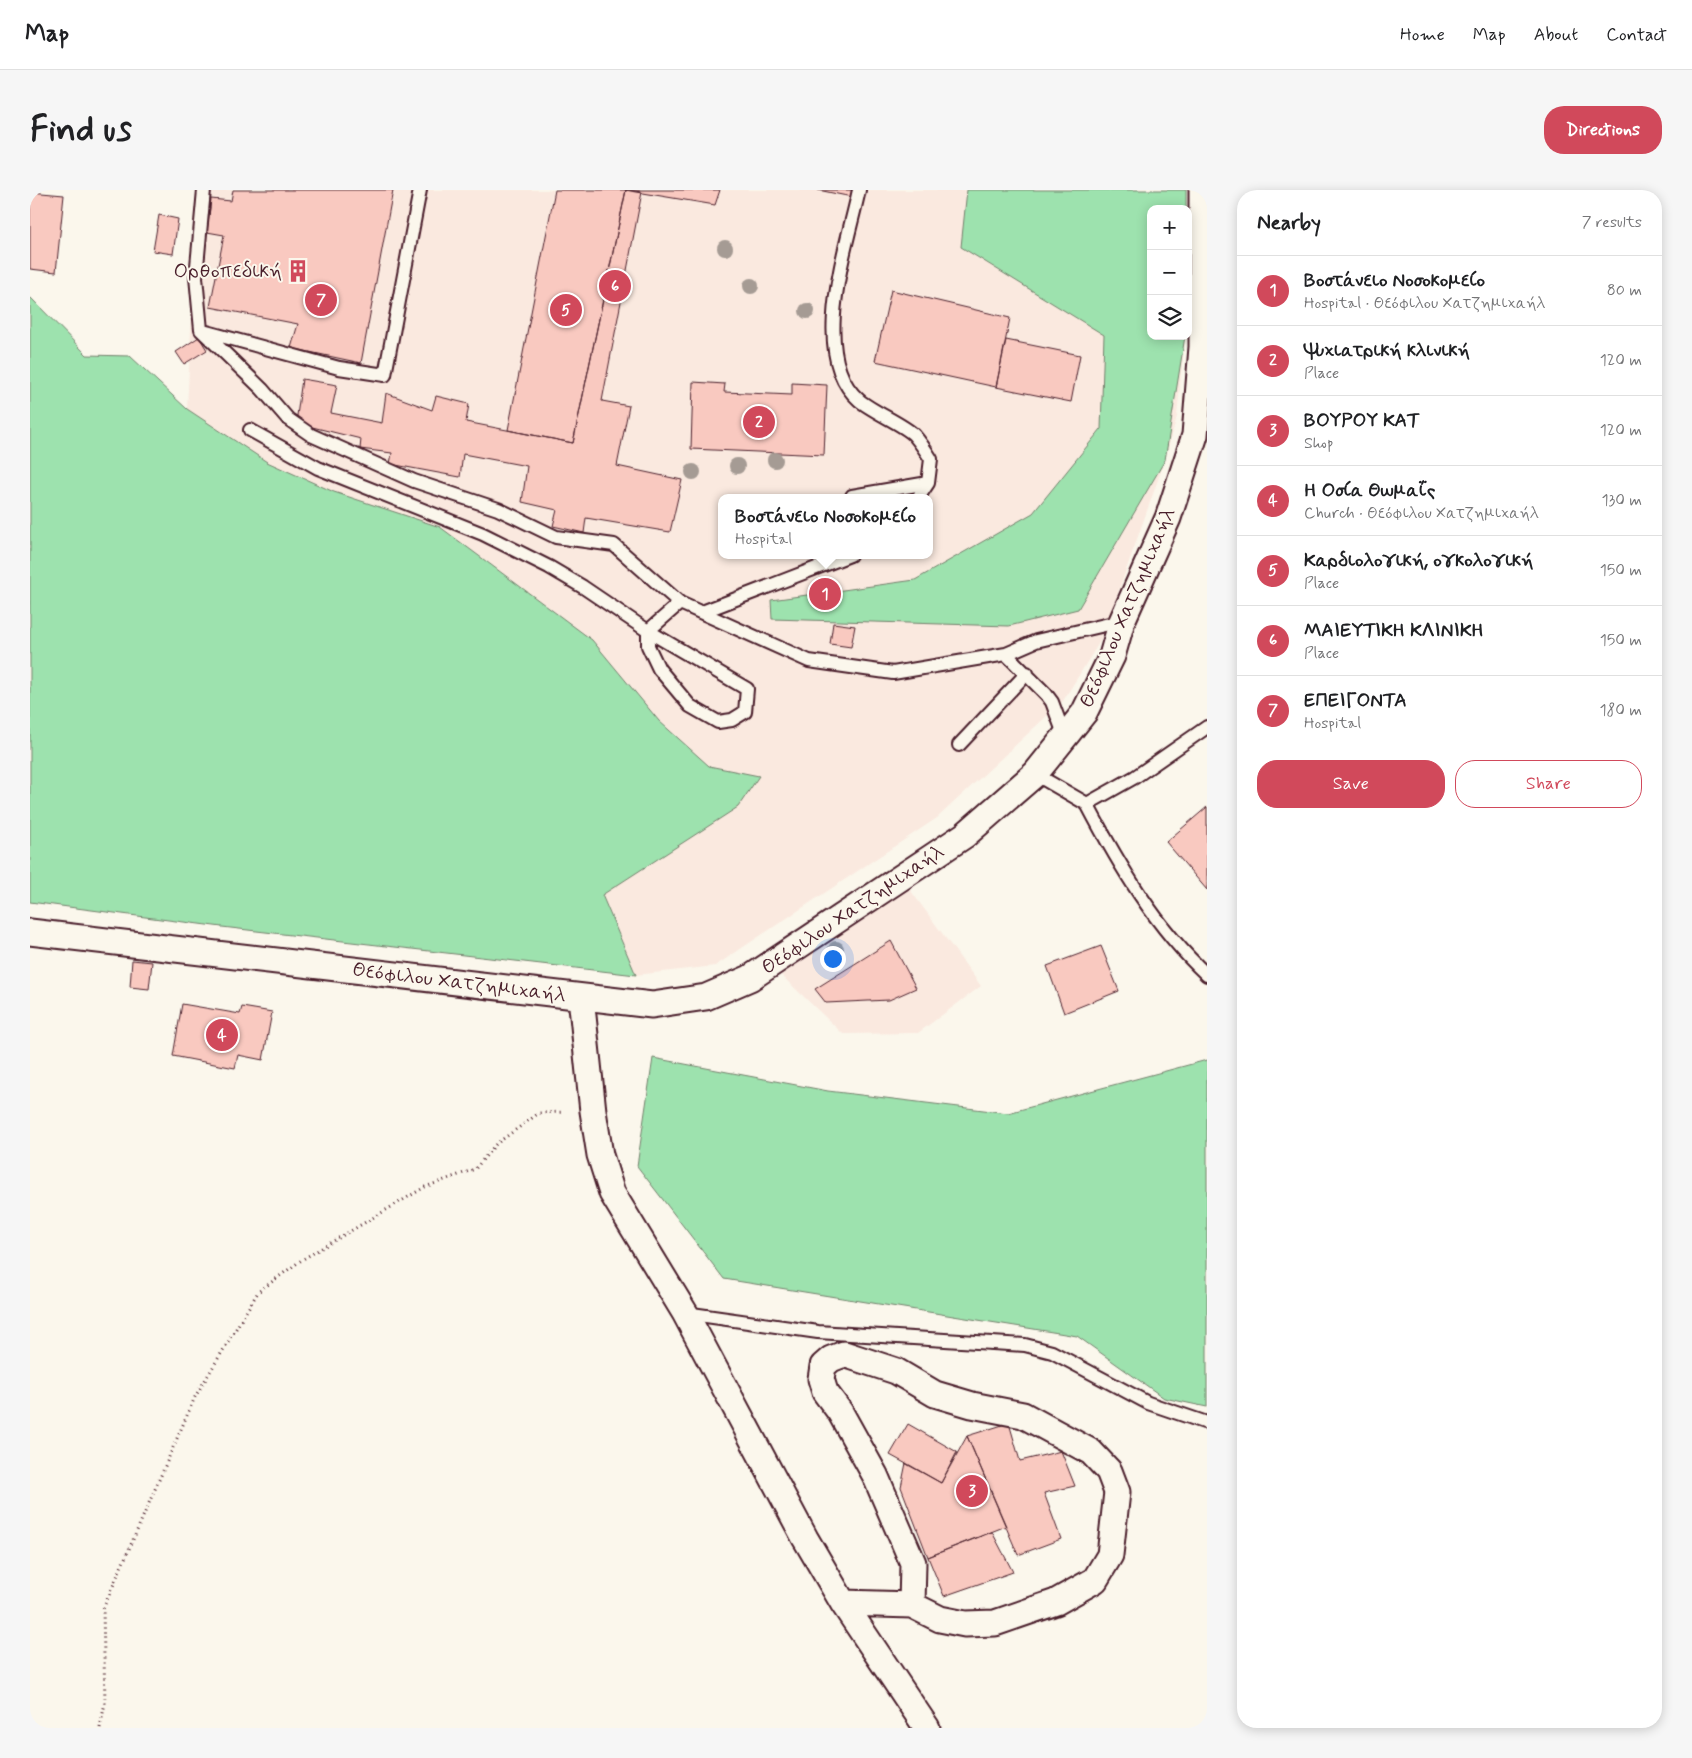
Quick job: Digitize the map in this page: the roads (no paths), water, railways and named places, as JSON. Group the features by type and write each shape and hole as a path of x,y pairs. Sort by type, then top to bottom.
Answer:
{"street":[{"name":"Θεόφιλου Χατζημιχαήλ","path":"30,932 652,1004 706,996 750,978 964,835 1035,774 1084,714 1112,656 1122,621 1168,518 1195,435 1202,347 1202,190"},
{"path":"582,997 593,1111 600,1155 612,1193 685,1313 805,1538 842,1603 927,1728"},
{"path":"842,1603 912,1605 940,1619 965,1624 995,1623 1056,1602 1095,1580 1110,1555 1117,1492 1109,1471 1091,1452 1023,1415 972,1405 935,1394 896,1371 844,1354 831,1359 824,1366 820,1379 825,1392 840,1412 875,1475 913,1563 912,1605"}],"lane":[{"path":"204,190 196,277 201,330 262,390 288,419 311,435 414,481 498,509 556,537 614,545 680,603 809,661 893,673 1006,654 1036,641 1122,621"},
{"path":"201,330 339,368 385,375 420,190"},
{"path":"859,190 833,308 832,347 840,373 858,399 913,434 932,460 928,483 921,494"},
{"path":"250,430 318,468 483,534 549,567 590,591 648,631 747,689 744,712 732,720 718,722 690,706 659,669 648,646 648,631 680,603"},
{"path":"864,494 928,483"},
{"path":"702,612 840,559"},
{"path":"1006,654 1027,673 1052,702 1065,737"},
{"path":"959,745 1027,673"},
{"path":"1087,804 1135,777 1207,728"},
{"path":"1035,774 1087,804 1120,867 1186,956 1207,975"},
{"path":"685,1313 818,1332 1025,1345 1052,1352 1148,1403 1207,1423"}],"place":[{"name":"Ορθοπεδική","path":"298,271"},
{"name":"ΜΑΙΕΥΤΙΚΗ ΚΛΙΝΙΚΗ","path":"615,286"},
{"name":"ΕΠΕΙΓΟΝΤΑ","path":"321,300"},
{"name":"Καρδιολογική, ογκολογική","path":"566,310"},
{"name":"Ψυχιατρική κλινική","path":"759,422"},
{"name":"Βοστάνειο Νοσοκομείο","path":"825,594"},
{"name":"Η Οσία Θωμαΐς","path":"222,1035"},
{"name":"ΒΟΥΡΟΥ ΚΑΤ","path":"972,1491"}]}
